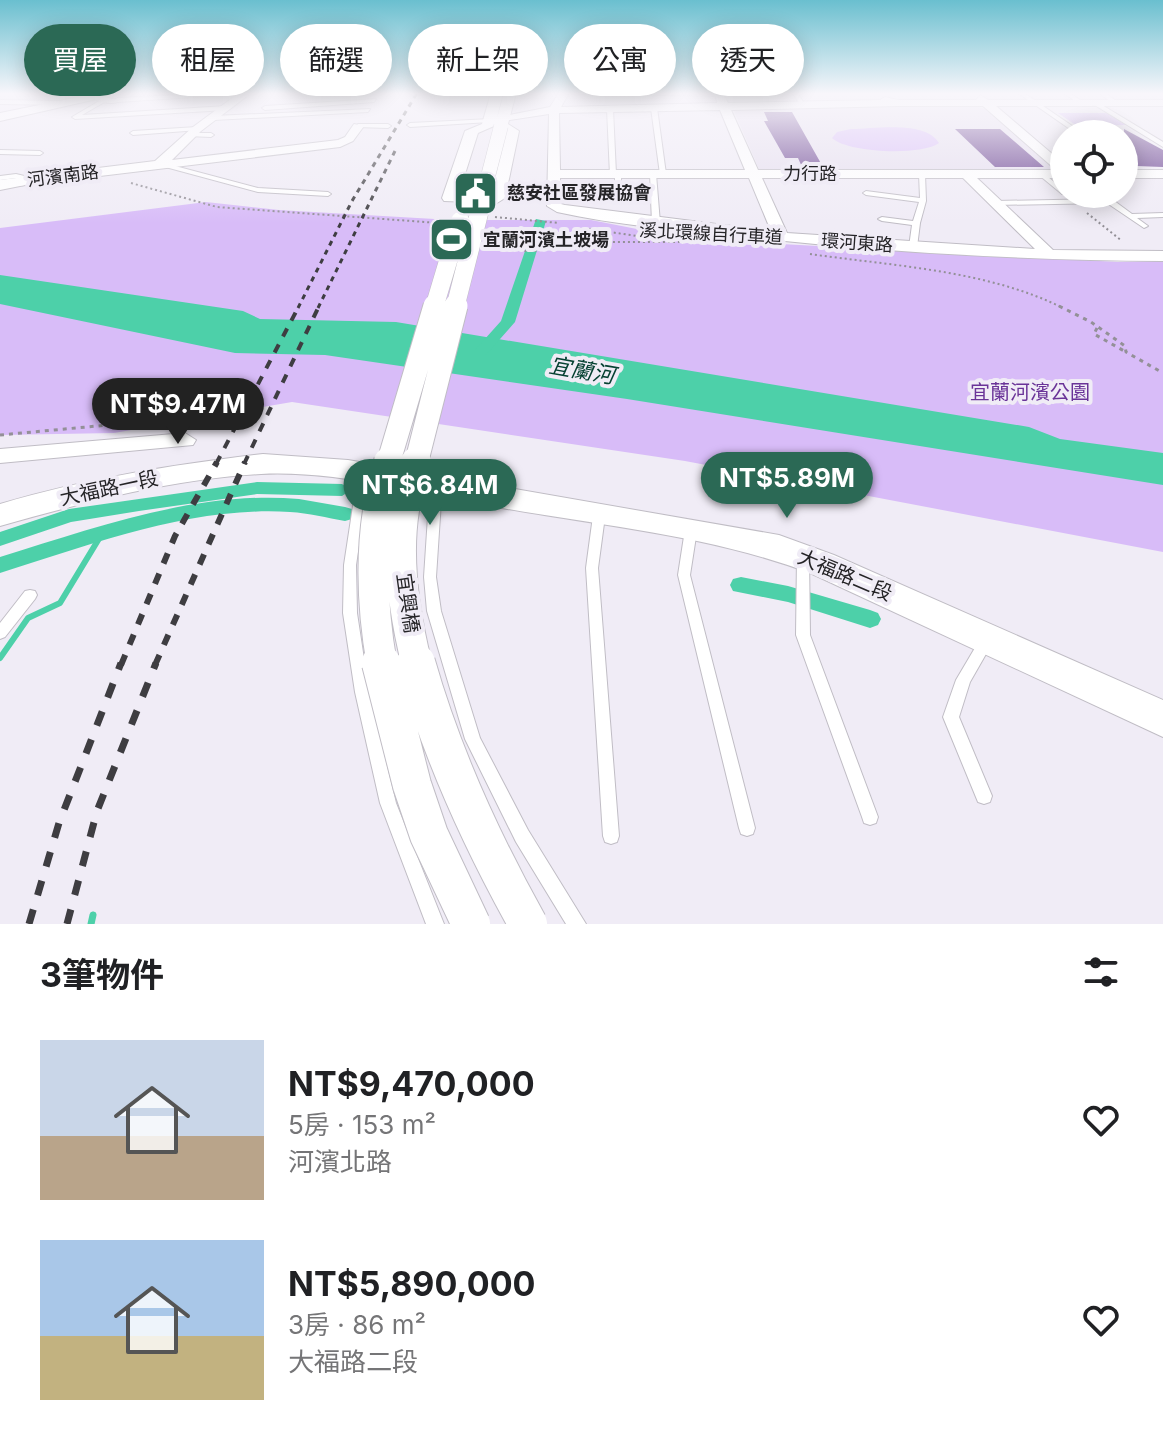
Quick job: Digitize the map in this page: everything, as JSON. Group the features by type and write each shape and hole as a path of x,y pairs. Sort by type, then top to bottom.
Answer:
{"main road":[{"name":"大福路一段","path":"0,515 65,495 215,469 263,464 364,473"},
{"name":"大福路二段","path":"364,473 767,544 988,638 1163,719"}],"street":[{"path":"160,164 190,136"},
{"name":"河濱南路","path":"0,182 340,143 351,136"},
{"path":"470,136 453,189 499,189 511,136"},
{"name":"宜興橋","path":"471,924 429,835 412,785 383,672 374,621 372,580 379,495 492,136"},
{"name":"宜興橋","path":"493,136 404,511 403,574 410,628 448,763 504,883 528,924"},
{"path":"555,136 556,174"},
{"path":"738,136 781,237"},
{"path":"1023,136 1050,160"},
{"name":"力行路","path":"556,174 1050,173"},
{"name":"環河東路","path":"556,174 554,206 656,223 781,237 1051,256 1163,256"},
{"path":"966,174 1051,256"},
{"path":"1140,174 1163,174"},
{"path":"0,456 185,440"}],"lane":[{"path":"612,136 618,201"},
{"path":"656,136 656,223"},
{"path":"0,152 40,153"},
{"path":"160,164 258,190 328,194"},
{"path":"913,247 923,201 922,174"},
{"path":"1041,174 1050,182"},
{"path":"0,182 67,176"},
{"path":"866,193 923,201"},
{"path":"996,203 1050,202"},
{"path":"1120,208 1144,226"},
{"path":"1130,216 1163,215"},
{"path":"882,219 916,223"},
{"path":"364,473 350,565 350,613 362,692 388,803 435,924"},
{"path":"436,486 430,577 434,611 473,739 522,836 577,924"},
{"path":"599,516 592,568 611,836"},
{"path":"691,530 684,575 747,828"},
{"path":"803,557 803,635 870,817"},
{"path":"350,613 362,600 379,592 397,589 426,599 434,611"},
{"path":"0,633 30,595"},
{"path":"984,796 951,717 963,680 988,638"}],"path":[{"path":"126,183 217,207 445,225"},
{"path":"1081,208 1140,256"},
{"name":"溪北環線自行車道","path":"488,233 514,251 545,250 574,241 701,242"},
{"name":"溪北環線自行車道","path":"806,253 999,285 1063,305 1108,332 1125,346 1126,352 1163,373"},
{"path":"1097,328 1094,334 1126,352"},
{"path":"0,435 119,424 240,395"}],"shaded area":[{"path":"745,136 1017,136 1050,164 1050,171 759,169"}],"green space":[{"path":"932,136 939,143 917,150 885,151 853,147 832,138"},
{"name":"宜蘭河濱公園","path":"206,202 279,210 452,220 591,220 688,239 1118,262 1163,261 1163,552 685,461 292,402 114,433 0,435 0,228"}],"water":[{"name":"宜蘭河","path":"0,275 243,311 260,319 396,322 1029,427 1060,439 1163,453 1163,485 627,399 325,355 235,353 0,304"}],"building":[{"path":"773,136 806,136 823,167 802,167 798,158 785,158"},
{"path":"962,136 1008,136 1044,167 995,167"},
{"path":"1138,137 1163,150 1163,167 1138,166"}],"waterway":[{"path":"480,353 508,322 540,221"},
{"path":"0,539 69,516 139,504 257,488 342,490"},
{"path":"0,565 140,524 212,510 284,505 345,514"},
{"path":"0,658 28,618 60,603 103,532"},
{"path":"741,585 788,594 870,619"},
{"path":"91,924 93,915"}],"railway":[{"path":"298,308 352,201 391,136"},
{"path":"318,308 395,151"},
{"path":"216,464 299,306"},
{"path":"244,464 319,306"},
{"path":"121,665 175,536 217,462"},
{"path":"155,665 245,462"},
{"path":"29,924 59,823 121,663"},
{"path":"67,924 97,811 156,663"}],"place":[{"name":"慈安社區發展協會","path":"476,193"},
{"name":"宜蘭河濱土坡場","path":"452,240"}]}
